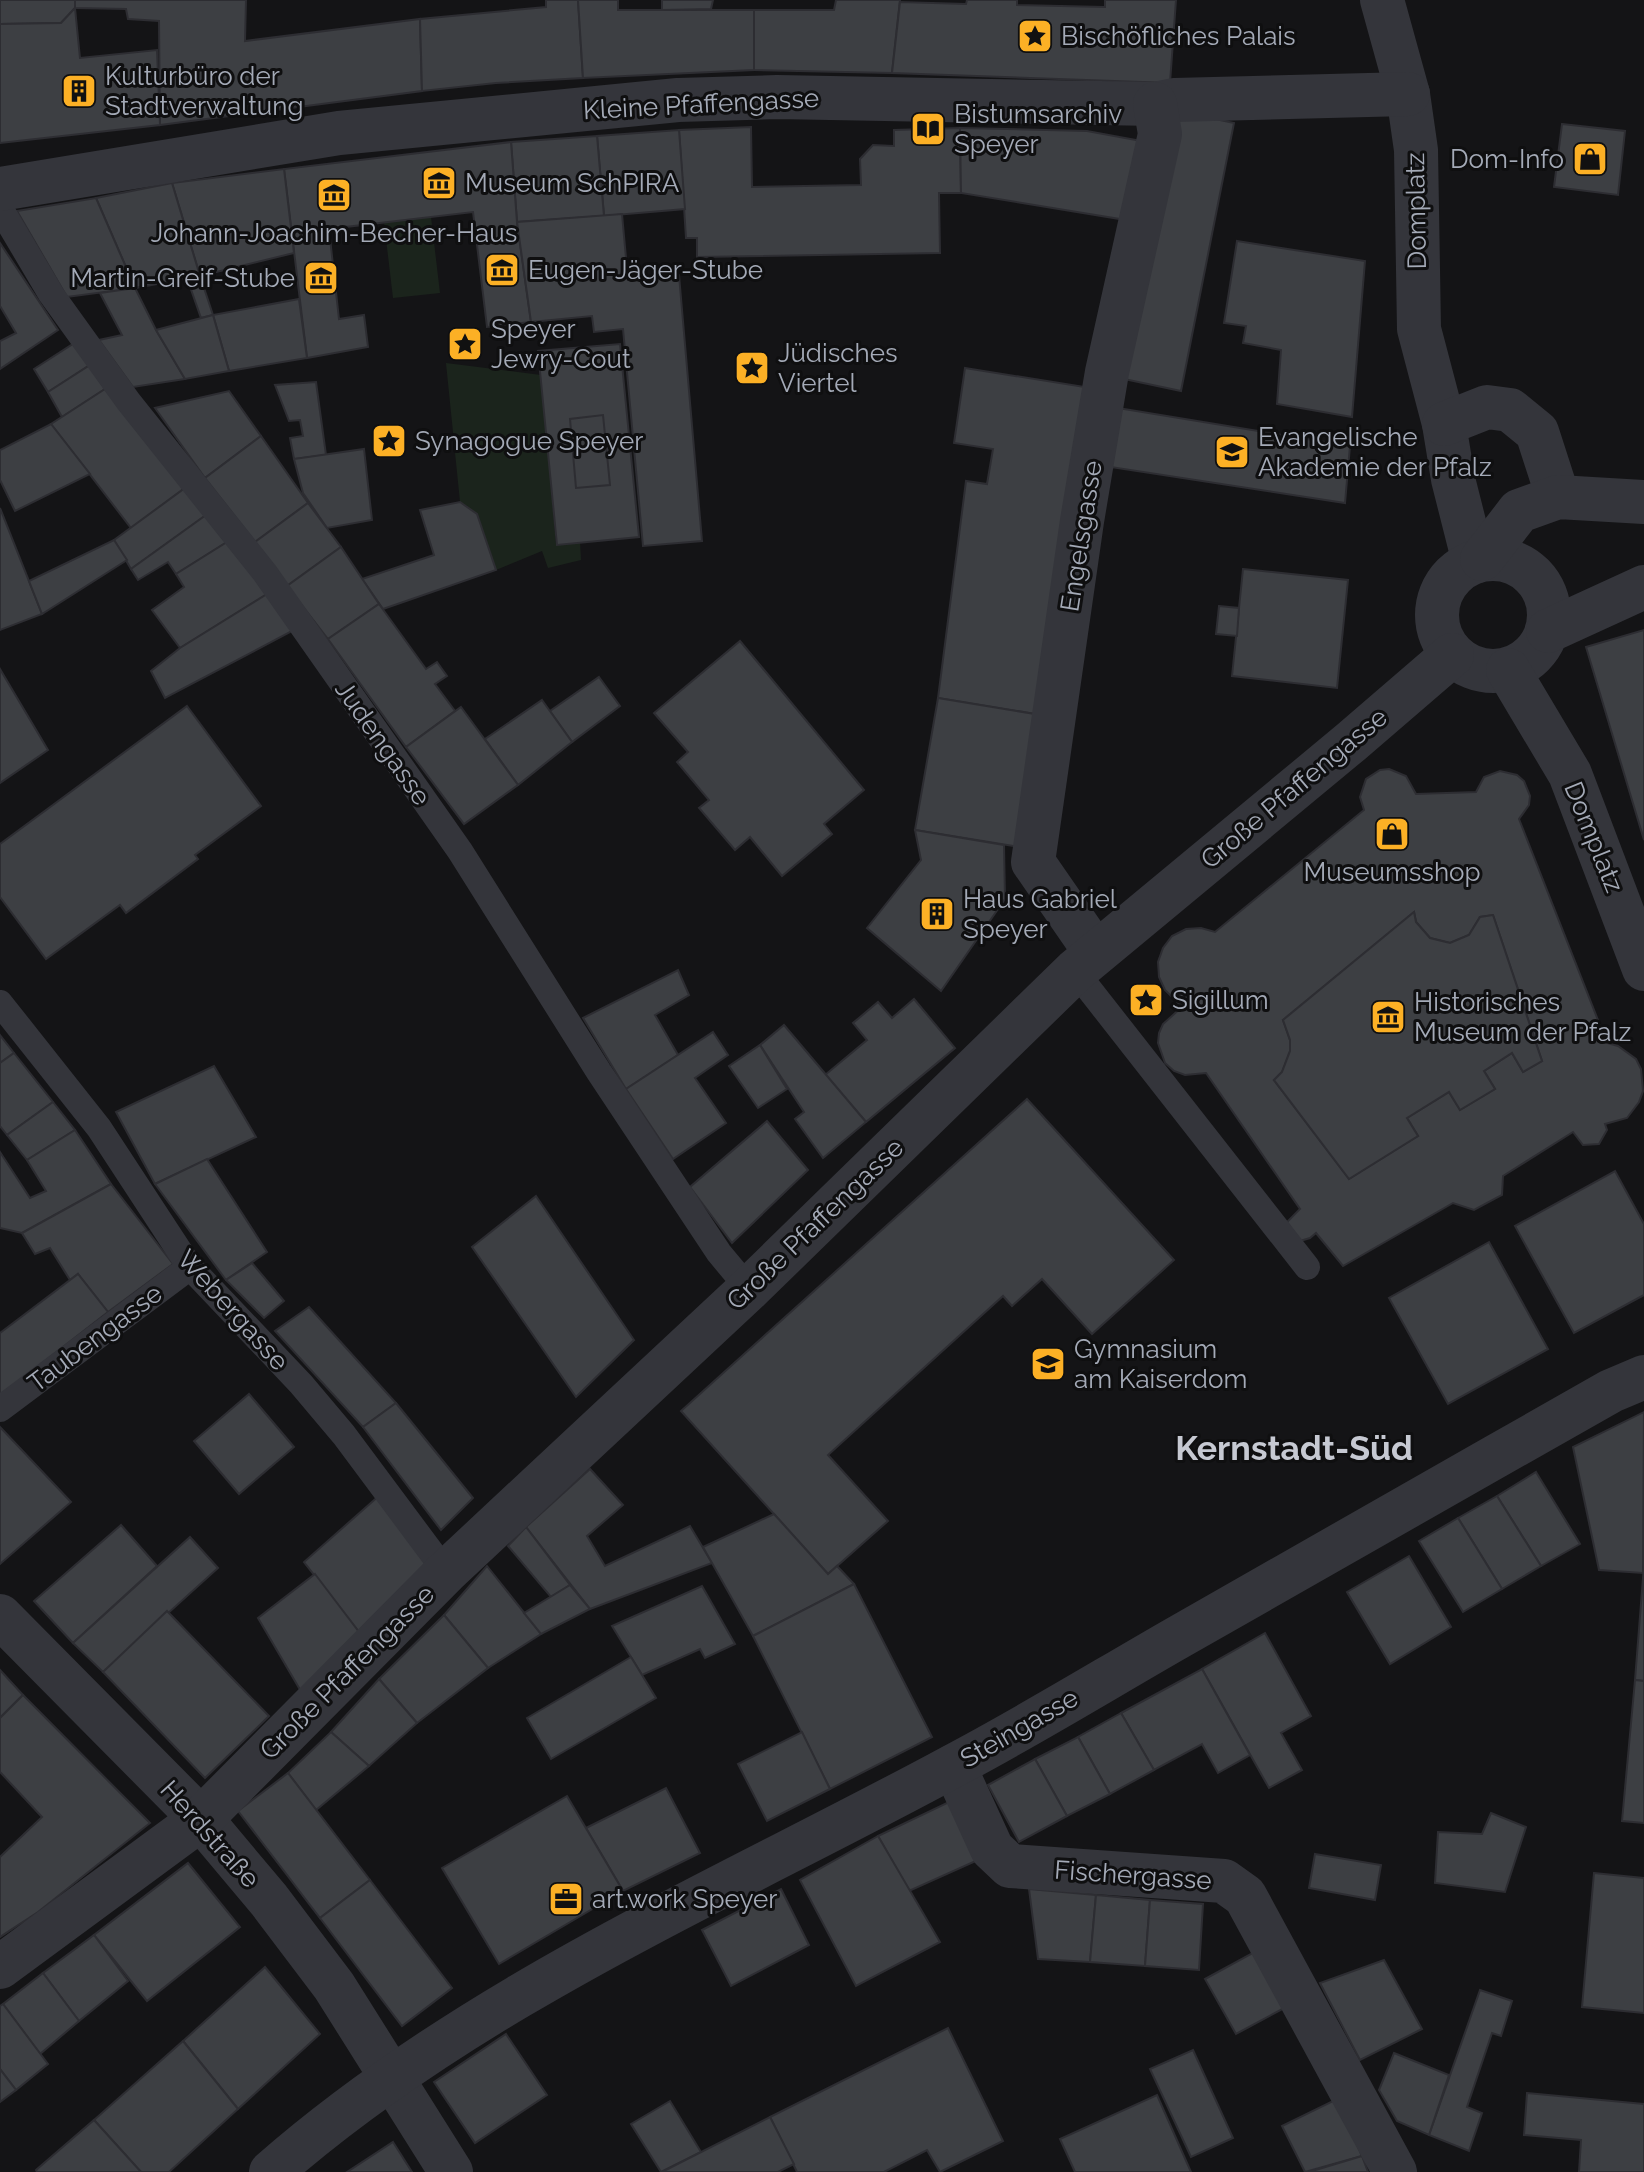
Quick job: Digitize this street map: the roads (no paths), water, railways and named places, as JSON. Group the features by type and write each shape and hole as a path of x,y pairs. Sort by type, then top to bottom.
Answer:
{"street":[{"name":"Domplatz","path":"1382,0 1408,94 1416,150 1419,329 1444,424 1453,479 1478,560"},
{"name":"Kleine Pfaffengasse","path":"0,189 339,133 678,100 777,97 1155,104 1174,100 1408,94"},
{"name":"Engelsgasse","path":"1085,962 1033,862 1082,521 1107,372 1160,134 1155,104"},
{"path":"1444,424 1487,407 1510,410 1537,432 1539,504"},
{"path":"1478,560 1499,558 1523,567 1537,579 1546,595 1550,613 1548,631 1539,649 1526,662 1508,670 1488,672 1469,667 1452,655 1442,640 1436,623 1437,605 1443,589 1456,572 1478,560 1539,504 1644,502"},
{"path":"1548,631 1644,587"},
{"name":"Große Pfaffengasse","path":"0,1967 201,1819 446,1572 749,1289 1085,962 1452,655"},
{"name":"Domplatz","path":"1508,670 1570,774 1644,969"},
{"name":"Steingasse","path":"271,2172 312,2136 392,2076 475,2021 665,1914 954,1766 1597,1398 1644,1377"},
{"name":"Herdstraße","path":"0,1616 201,1819 269,1900 334,1986 451,2172"},
{"name":"Fischergasse","path":"954,1766 992,1849 1010,1866 1224,1881 1245,1896 1395,2172"}],"lane":[{"name":"Judengasse","path":"0,208 51,294 128,401 265,573 460,851 599,1072 719,1253 749,1289"},
{"path":"1085,962 1307,1267"},
{"name":"Webergasse","path":"0,1003 99,1128 190,1267 301,1384 344,1435 446,1572"},
{"name":"Taubengasse","path":"0,1409 190,1267"}],"place":[{"name":"Bischöfliches Palais","path":"1035,36"},
{"name":"Kulturbüro der Stadtverwaltung","path":"79,91"},
{"name":"Bistumsarchiv Speyer","path":"928,129"},
{"name":"Dom-Info","path":"1590,159"},
{"name":"Museum SchPIRA","path":"439,183"},
{"name":"Johann-Joachim-Becher-Haus","path":"334,195"},
{"name":"Eugen-Jäger-Stube","path":"502,270"},
{"name":"Martin-Greif-Stube","path":"321,278"},
{"name":"Speyer Jewry-Cout","path":"465,344"},
{"name":"Jüdisches Viertel","path":"752,368"},
{"name":"Synagogue Speyer","path":"389,441"},
{"name":"Evangelische Akademie der Pfalz","path":"1232,452"},
{"name":"Museumsshop","path":"1392,834"},
{"name":"Haus Gabriel Speyer","path":"937,914"},
{"name":"Sigillum","path":"1146,1000"},
{"name":"Historisches Museum der Pfalz","path":"1388,1017"},
{"name":"Gymnasium am Kaiserdom","path":"1048,1364"},
{"name":"art.work Speyer","path":"566,1899"}],"district":[{"name":"Kernstadt-Süd","path":"1294,1448"}]}
